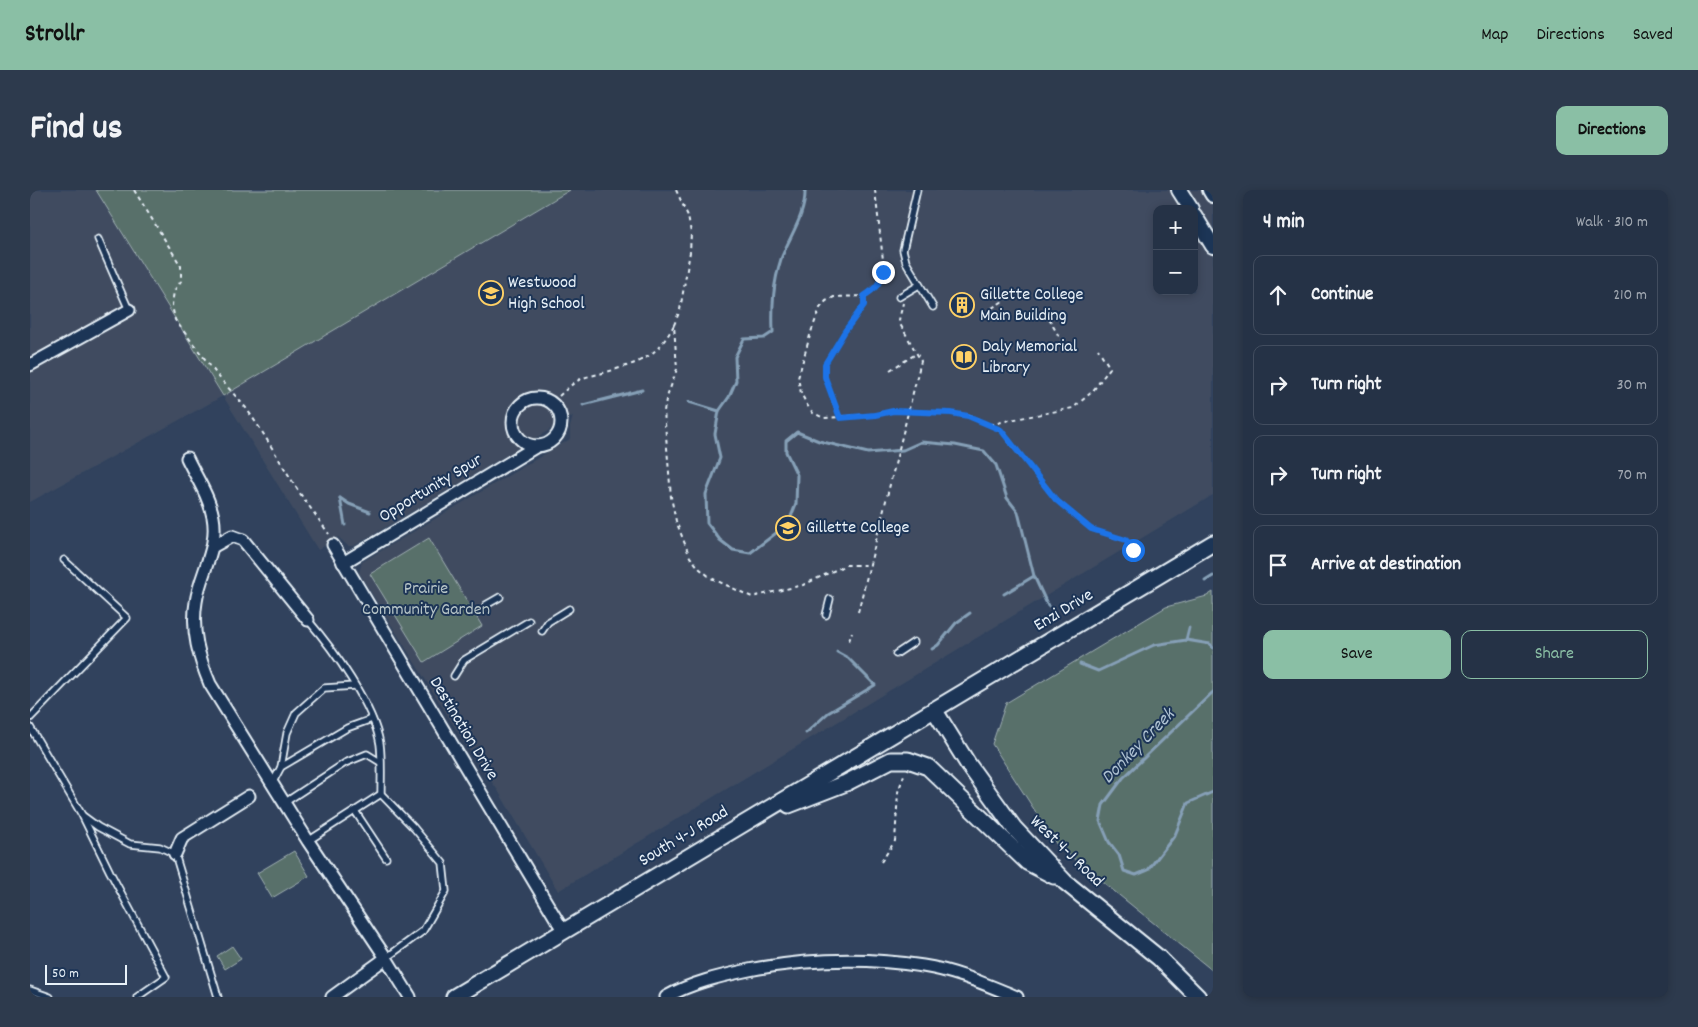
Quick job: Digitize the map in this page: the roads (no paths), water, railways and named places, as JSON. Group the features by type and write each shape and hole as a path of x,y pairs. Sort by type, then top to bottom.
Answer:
{"main road":[{"name":"Enzi Drive","path":"934,711 1213,544"},
{"name":"South 4-J Road","path":"454,997 934,711"},
{"name":"West 4-J Road","path":"934,711 968,764 1014,828 1065,882 1159,958 1198,997"},
{"path":"752,818 846,784 891,760 908,760 928,767 1027,862 1065,882"}],"street":[{"path":"1179,190 1188,205"},
{"path":"1210,190 1213,195"},
{"path":"1198,222 1213,246"},
{"path":"30,365 129,310"},
{"name":"Opportunity Spur","path":"343,563 537,446 545,445 557,435 561,420 555,406 549,400 534,397 520,404 512,419 516,435 529,445 537,446"},
{"path":"187,458 206,496 213,518 214,546 196,602 195,632 200,660 210,684 308,842 410,997"},
{"path":"214,546 232,536 243,540 308,620"},
{"name":"Destination Drive","path":"333,545 564,932"},
{"path":"175,854 182,838 249,796"},
{"path":"332,997 386,958"},
{"path":"666,997 677,991 722,976 785,964 852,959 924,966 970,978 1017,997"}],"lane":[{"path":"917,190 903,250 906,262 933,307"},
{"path":"98,239 129,310"},
{"path":"900,297 919,285"},
{"path":"30,718 127,618 64,560"},
{"path":"486,604 500,597"},
{"path":"826,616 830,599"},
{"path":"542,631 548,622 569,609"},
{"path":"308,620 324,638 355,686 372,719 380,744 381,794 414,828 443,864 446,891 423,931 386,958"},
{"path":"454,676 464,660 529,621"},
{"path":"896,654 914,642"},
{"path":"272,784 281,767 286,733 296,713 324,688 355,686"},
{"path":"281,767 347,728 372,719"},
{"path":"30,727 82,815 166,977 137,997"},
{"path":"284,803 345,763 367,754 380,762"},
{"path":"308,842 381,794"},
{"path":"356,811 386,858"},
{"path":"82,815 98,827 130,844 160,847 175,854 218,997"},
{"path":"30,990 50,997"}],"waterway":[{"name":"Donkey Creek","path":"805,190 803,208 781,259 776,277 773,304 773,332 764,338 744,339 735,357 736,381 729,397 719,411 715,434 720,458 706,494 707,523 720,540 733,550 750,553 788,524 796,504 797,475 786,452 786,441 797,432 819,441 868,453 903,450 921,442 955,445 984,451 996,465 1007,498 1018,512 1034,576 1048,606"},
{"path":"583,405 642,390"},
{"path":"689,402 719,411"},
{"path":"340,498 349,504 370,512"},
{"path":"340,498 345,525"},
{"path":"1004,594 1034,576"},
{"path":"1205,581 1213,576"},
{"path":"932,649 938,645 956,623 970,613"},
{"path":"1186,640 1189,628"},
{"name":"Donkey Creek","path":"1080,664 1098,671 1154,645 1186,640 1210,644 1213,648"},
{"path":"806,733 828,713 875,685 848,658 837,652"},
{"name":"Donkey Creek","path":"1213,692 1123,778 1103,805 1100,821 1109,842 1119,855 1124,871 1136,875 1148,870 1175,835 1188,803 1213,792"}],"place":[{"name":"Westwood High School","path":"491,293"},
{"name":"Gillette College Main Building","path":"962,305"},
{"name":"Daly Memorial Library","path":"964,357"},
{"name":"Gillette College","path":"788,528"}],"park label":[{"name":"Prairie Community Garden","path":"426,599"}]}
